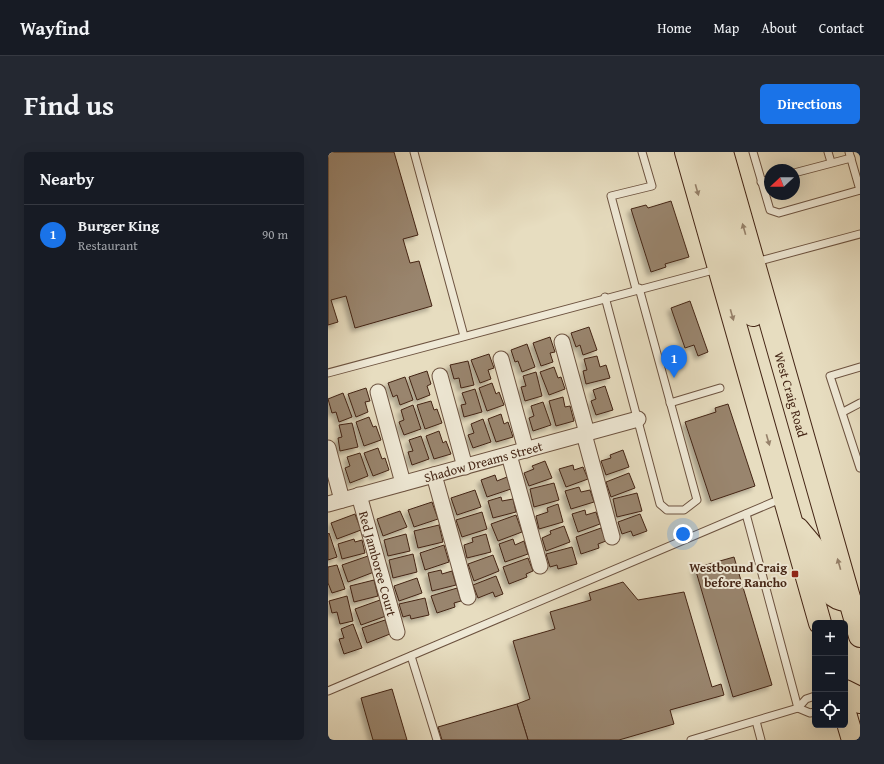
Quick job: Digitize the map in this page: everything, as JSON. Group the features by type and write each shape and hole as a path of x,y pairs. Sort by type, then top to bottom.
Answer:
{"main road":[{"path":"686,152 819,620"},
{"path":"701,152 731,246 735,252 754,263"},
{"name":"West Craig Road","path":"722,152 811,469 855,600 860,636"},
{"path":"719,268 734,272 740,278 745,288 764,350 784,373"},
{"path":"785,497 798,488 811,469"},
{"path":"790,518 817,554 829,592 840,600 855,600"},
{"path":"847,692 855,696 860,702"},
{"path":"848,723 853,740"}],"street":[{"path":"562,342 612,537"},
{"path":"501,359 526,450"},
{"path":"440,376 465,467"},
{"path":"378,392 404,483"},
{"name":"Shadow Dreams Street","path":"335,502 638,419"},
{"path":"328,448 335,502"},
{"path":"509,455 540,566"},
{"path":"434,475 468,597"},
{"name":"Red Jamboree Court","path":"359,495 397,632"}],"lane":[{"path":"414,152 464,336"},
{"path":"605,297 660,504 667,510 684,510 697,500 611,196 652,186 642,152"},
{"path":"753,152 770,210 779,213 860,190 850,155 840,156 831,162 800,170"},
{"path":"828,152 831,162"},
{"path":"754,263 860,234"},
{"path":"328,373 605,297 719,268"},
{"path":"860,367 830,376 839,406 844,412 860,468"},
{"path":"670,403 720,388"},
{"path":"844,412 860,403"},
{"path":"328,691 785,497"},
{"path":"746,514 798,708"},
{"path":"411,656 437,740"},
{"path":"691,740 798,708 806,699 812,697"},
{"path":"798,708 812,713"},
{"path":"756,721 761,740"}],"building":[{"path":"328,152 394,152 418,235 403,239 410,263 419,261 432,306 355,328 346,296 331,300 338,322 328,325"},
{"path":"671,201 689,257 665,264 666,267 651,272 631,209 646,205 648,208"},
{"path":"690,301 708,352 698,356 694,345 685,348 671,308"},
{"path":"589,327 597,350 583,355 580,345 576,347 571,333"},
{"path":"550,337 555,352 550,353 553,362 541,366 533,343"},
{"path":"527,344 535,367 522,372 518,361 515,362 511,350"},
{"path":"489,354 494,368 488,370 491,379 480,383 471,360"},
{"path":"597,356 600,367 606,365 610,378 586,384 583,371 587,370 584,359"},
{"path":"468,361 474,385 461,388 459,378 454,379 450,365"},
{"path":"554,367 558,378 561,377 565,389 549,395 540,372"},
{"path":"427,371 431,384 427,386 430,395 417,400 409,377"},
{"path":"536,372 542,396 525,401 521,387 526,386 523,376"},
{"path":"405,377 413,400 400,405 397,395 393,397 388,383"},
{"path":"492,383 496,394 499,392 504,405 487,411 479,388"},
{"path":"605,386 613,410 596,415 591,401 596,399 593,390"},
{"path":"366,388 370,401 365,402 368,412 356,417 348,394"},
{"path":"475,389 482,412 464,417 461,405 466,404 462,393"},
{"path":"343,393 352,417 339,422 336,412 332,413 328,399"},
{"path":"563,397 565,407 570,406 574,421 556,426 549,401"},
{"path":"431,401 434,410 437,409 442,423 425,429 417,405"},
{"path":"543,402 551,425 533,431 529,418 534,416 531,406"},
{"path":"728,404 755,486 711,501 685,422 716,412 715,408"},
{"path":"413,405 421,429 404,435 399,422 404,420 401,410"},
{"path":"501,414 504,424 508,422 513,437 496,442 488,419"},
{"path":"369,417 373,427 376,426 381,440 364,446 356,422"},
{"path":"483,419 491,442 473,448 468,435 474,433 471,424"},
{"path":"352,423 358,447 340,451 338,438 342,437 339,425"},
{"path":"439,431 443,443 446,441 451,454 434,459 426,436"},
{"path":"421,436 429,459 412,465 408,452 413,451 409,440"},
{"path":"378,448 382,459 385,458 389,470 373,476 364,453"},
{"path":"623,450 629,467 606,475 601,461 611,458 610,455"},
{"path":"360,453 368,476 350,483 345,468 350,466 347,457"},
{"path":"545,461 552,478 529,486 524,473 534,469 532,466"},
{"path":"573,465 574,470 583,467 588,479 566,487 559,469"},
{"path":"629,473 635,488 611,497 606,482"},
{"path":"495,475 497,481 507,477 511,489 487,497 481,480"},
{"path":"554,483 559,500 534,507 530,489"},
{"path":"579,487 581,492 590,490 594,502 571,509 565,491"},
{"path":"475,490 481,507 457,515 451,498"},
{"path":"637,493 642,511 617,517 613,499"},
{"path":"501,497 502,501 513,499 516,512 493,518 488,501"},
{"path":"432,502 438,519 414,527 408,510"},
{"path":"558,504 563,522 539,529 536,516 548,512 547,508"},
{"path":"585,510 586,515 596,512 600,524 578,532 572,514"},
{"path":"400,511 407,527 383,536 377,519"},
{"path":"482,512 487,529 462,537 456,520"},
{"path":"355,514 361,530 337,539 331,523"},
{"path":"640,514 647,531 633,536 631,531 622,534 618,522"},
{"path":"516,515 522,532 498,541 491,524"},
{"path":"439,525 443,542 418,548 414,531"},
{"path":"564,526 570,542 546,551 542,538 551,534 550,531"},
{"path":"601,528 606,541 598,544 599,548 581,554 576,537"},
{"path":"329,533 337,557 328,560 328,534"},
{"path":"406,534 410,551 388,556 384,540"},
{"path":"486,534 491,552 467,558 464,545 473,542 472,538"},
{"path":"354,539 355,542 362,540 365,553 342,559 338,544"},
{"path":"513,539 515,545 524,541 528,554 505,562 499,544"},
{"path":"444,545 449,562 425,570 420,553"},
{"path":"572,547 577,564 558,569 557,565 550,567 546,554"},
{"path":"413,554 417,572 393,578 389,560"},
{"path":"493,555 499,571 474,581 468,564"},
{"path":"368,556 374,572 348,582 342,565"},
{"path":"734,557 772,685 733,697 695,568"},
{"path":"528,558 533,571 526,574 527,577 509,584 503,567"},
{"path":"337,565 345,589 332,593 328,583 328,567"},
{"path":"441,570 442,574 452,571 456,585 432,591 428,573"},
{"path":"496,576 503,594 495,597 493,592 478,598 473,585"},
{"path":"417,578 422,593 399,601 394,586"},
{"path":"374,580 378,596 354,602 350,586"},
{"path":"623,582 638,600 684,592 712,687 721,684 724,695 670,710 674,724 619,740 528,740 517,704 530,699 513,641 555,629 550,612 591,600 589,593"},
{"path":"457,588 461,601 454,603 455,607 437,613 431,596"},
{"path":"347,596 353,621 340,624 337,612 332,613 329,601"},
{"path":"425,598 429,615 411,619 410,615 403,617 399,604"},
{"path":"380,600 386,616 361,625 355,609"},
{"path":"385,620 390,634 367,643 362,628"},
{"path":"353,624 362,648 344,654 339,639 344,638 341,629"},
{"path":"392,689 407,740 373,740 361,698"},
{"path":"517,704 528,740 442,740 438,727"}],"place":[{"name":"Burger King","path":"674,378"},
{"name":"Westbound Craig before Rancho","path":"795,574"}]}
